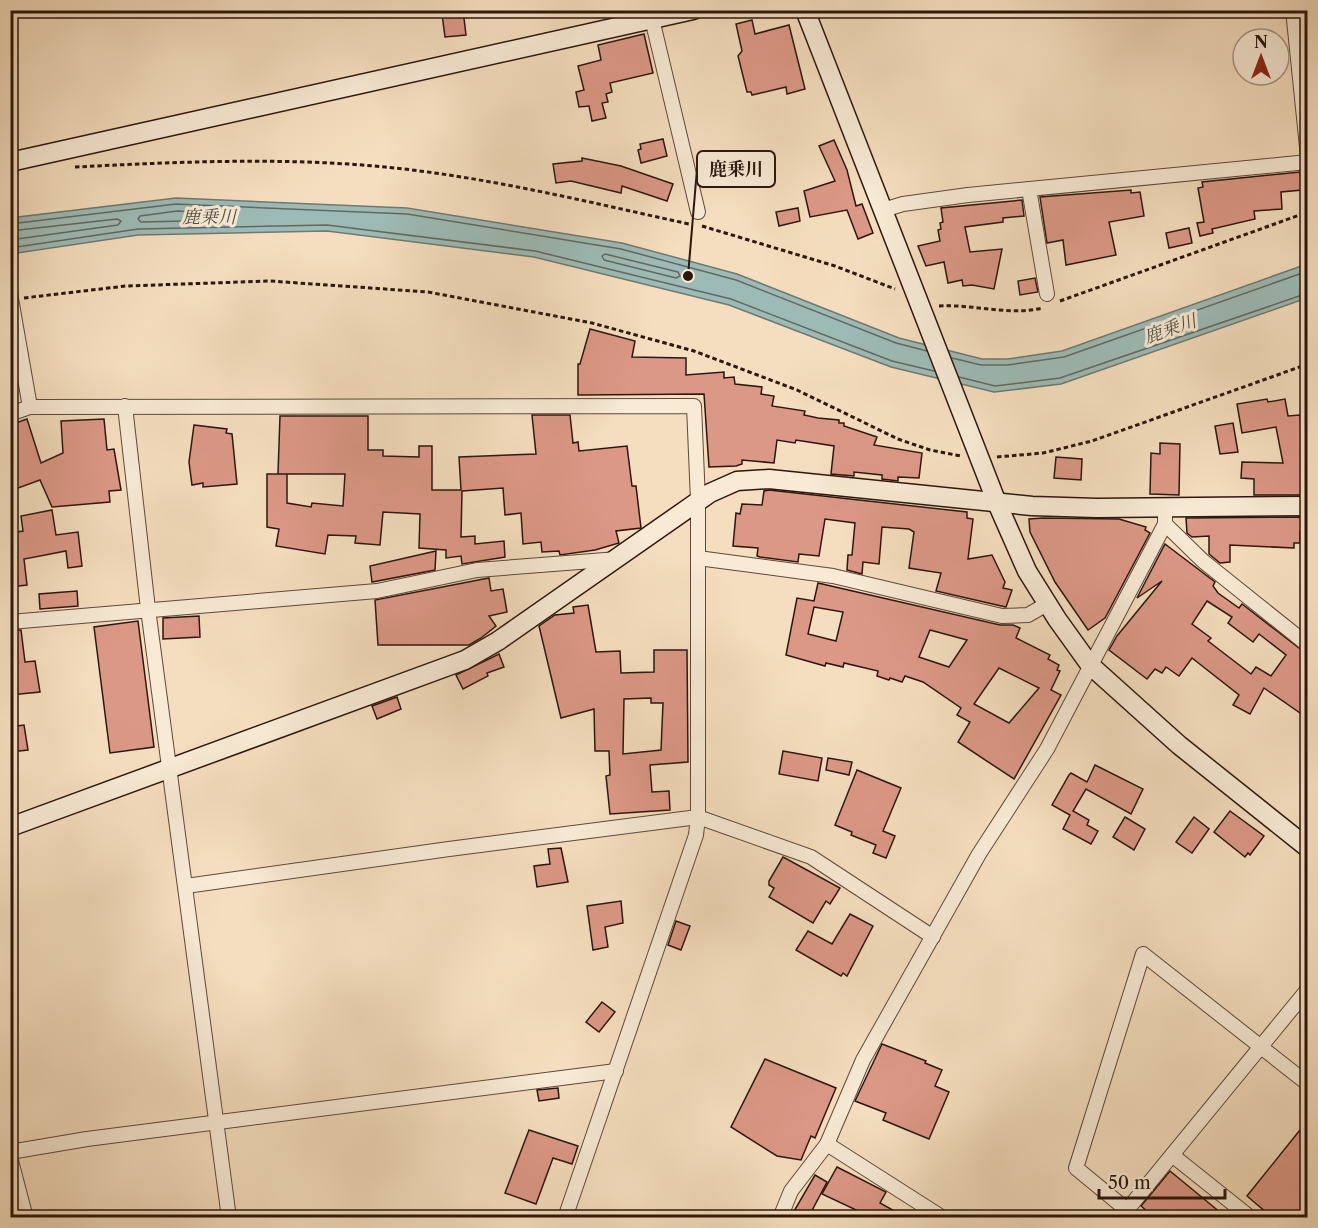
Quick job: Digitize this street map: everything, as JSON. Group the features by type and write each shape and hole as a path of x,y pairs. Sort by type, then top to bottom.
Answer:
{"highway":[{"path":"10,1203 15,1218"}],"street":[{"path":"10,162 693,10"},
{"path":"805,10 923,308 997,503 1028,571 1047,603 1090,665 1179,745 1308,848"},
{"path":"1293,10 1308,157"},
{"path":"652,19 698,212"},
{"path":"883,210 903,204 1029,189 1308,162"},
{"path":"1029,189 1047,294"},
{"path":"11,296 30,407"},
{"path":"125,406 148,609 229,1218"},
{"path":"10,414 30,407 694,406 699,501 698,817 696,835 565,1218"},
{"path":"10,827 465,660 498,641 723,486 752,479 997,503 1098,508 1165,516 1308,506"},
{"path":"1165,516 1203,561 1308,645"},
{"path":"780,1218 791,1191 826,1144 862,1060 979,854 1047,749 1165,516"},
{"path":"699,558 833,576 1002,616 1028,615 1047,603"},
{"path":"10,622 377,591 477,570 618,559"},
{"path":"186,886 698,817 811,857 933,936"},
{"path":"1308,989 1261,1046 1124,1214 1076,1168 1143,954 1261,1046 1308,1083"},
{"path":"10,1152 87,1139 616,1071"},
{"path":"826,1144 943,1218"},
{"path":"1172,1155 1251,1218"},
{"path":"10,1157 26,1218"}],"path":[{"path":"65,168 273,161 384,167 483,179 709,228 835,266 899,291 923,308 954,305 998,312 1041,308 1308,212"},
{"path":"11,296 126,286 223,282 282,282 428,292 592,323 694,351 797,390 898,439 930,450 979,458 1043,453 1092,441 1308,364"}],"water":[{"path":"176,198 407,208 622,243 737,274 899,338 982,359 1008,359 1062,351 1307,264 1307,298 1061,384 994,392 891,367 729,305 534,257 327,231 138,235 11,254 10,218"}],"building":[{"path":"445,10 463,10 466,35 445,37 442,14 446,13"},
{"path":"752,20 755,34 789,25 805,89 787,94 786,87 752,95 751,92 747,92 738,56 742,51 736,24"},
{"path":"644,34 653,73 610,83 612,92 606,94 608,102 602,103 606,118 592,121 589,106 579,107 576,92 584,90 578,66 601,60 598,45"},
{"path":"663,139 667,156 641,163 638,150 641,149 640,144"},
{"path":"834,140 847,170 856,206 862,204 873,233 858,239 847,210 810,217 804,191 835,181 819,146"},
{"path":"582,158 621,166 673,184 667,201 622,186 621,193 571,181 556,183 553,164 582,161"},
{"path":"1300,172 1302,190 1281,192 1282,209 1254,211 1255,219 1212,229 1213,233 1200,236 1197,223 1204,222 1198,188 1203,187 1202,182"},
{"path":"1131,190 1131,193 1140,192 1144,216 1109,222 1116,255 1066,265 1063,240 1047,243 1040,197"},
{"path":"1022,200 1024,216 1003,218 1003,222 965,227 970,252 1002,249 994,289 972,285 963,286 962,280 948,283 944,262 926,266 918,246 940,241 938,230 941,229 940,223 943,222 941,208"},
{"path":"798,208 800,221 779,226 776,212"},
{"path":"1189,228 1192,243 1169,248 1166,233"},
{"path":"1035,278 1038,292 1020,295 1018,281"},
{"path":"590,329 635,341 632,357 686,358 686,375 724,372 724,378 734,377 735,384 762,387 761,394 774,396 772,406 805,411 804,415 818,418 839,420 839,423 844,423 844,426 877,437 874,445 922,453 919,478 898,477 898,481 882,479 882,475 854,472 854,476 831,474 834,446 796,440 795,443 777,440 774,463 742,460 742,464 736,466 709,467 704,394 578,395 578,364 580,364"},
{"path":"1267,399 1268,402 1285,399 1288,416 1300,415 1301,425 1308,425 1308,495 1254,495 1254,479 1241,478 1242,462 1283,463 1276,427 1242,433 1237,404"},
{"path":"532,415 570,415 573,443 578,442 579,451 627,446 632,486 636,486 641,528 616,531 619,543 595,550 560,555 559,551 542,552 541,542 523,544 521,513 505,515 503,488 462,491 461,537 475,536 475,544 504,541 505,557 462,564 461,556 446,558 446,550 419,548 420,514 383,512 380,545 355,543 356,536 328,535 325,554 276,546 279,529 267,527 267,474 278,474 280,416 368,416 368,450 383,450 383,456 419,457 419,446 432,446 432,490 461,490 459,457 536,454","holes":["287,474 345,474 343,506 312,503 311,507 287,503"]},
{"path":"27,419 41,463 63,453 61,421 104,419 107,450 114,449 121,490 109,491 110,502 52,507 40,480 10,491 10,425"},
{"path":"1233,423 1238,452 1220,454 1215,426"},
{"path":"194,425 227,429 226,433 232,434 237,484 203,487 203,483 192,485 189,462"},
{"path":"1160,443 1180,444 1179,495 1150,494 1151,453 1160,454"},
{"path":"1056,457 1082,459 1081,480 1054,478"},
{"path":"764,491 967,512 967,518 973,519 968,559 992,555 1005,582 1003,588 1012,590 1006,607 936,591 941,573 909,568 914,532 909,529 882,527 879,564 863,562 862,574 847,570 848,555 852,555 855,523 825,519 819,556 799,554 798,562 760,557 757,556 758,548 733,546 736,513 740,514 742,504 762,505"},
{"path":"52,510 56,535 78,532 82,566 68,568 66,551 24,559 27,585 10,587 10,533 23,531 21,516"},
{"path":"1308,517 1308,531 1300,531 1300,543 1294,543 1294,548 1230,545 1230,562 1220,563 1209,554 1209,536 1192,537 1187,533 1186,518"},
{"path":"1029,519 1119,519 1146,527 1145,530 1150,533 1105,618 1088,630 1055,582 1030,532"},
{"path":"1165,544 1215,582 1213,586 1218,593 1239,608 1242,604 1308,655 1308,708 1303,715 1264,688 1250,714 1233,705 1239,695 1192,658 1179,676 1166,667 1162,673 1155,669 1147,679 1109,650 1117,636 1162,581 1137,598","holes":["1207,601 1232,617 1228,623 1253,642 1259,634 1286,655 1271,676 1256,667 1251,674 1208,641 1211,638 1192,624"]},
{"path":"436,551 435,570 372,582 370,566"},
{"path":"489,578 491,591 503,589 507,612 489,616 496,626 481,638 469,645 378,645 375,600"},
{"path":"818,583 1020,628 1016,638 1050,655 1048,659 1059,665 1057,670 1060,671 1051,690 1061,695 1014,779 958,742 970,722 957,715 961,708 923,682 905,676 902,682 890,678 889,680 877,676 878,671 844,663 843,667 826,663 825,666 786,655 797,598 814,601","holes":["814,607 843,612 836,641 808,634","930,630 967,640 949,667 919,657","999,668 1039,688 1009,723 974,704"]},
{"path":"77,591 78,606 40,609 39,594"},
{"path":"588,605 596,652 620,651 621,673 654,672 654,650 687,650 688,762 650,765 652,792 669,791 670,810 610,814 606,776 610,775 609,751 595,751 594,709 561,718 539,626 555,615 574,613 573,607","holes":["651,698 651,703 663,703 661,750 623,754 624,699"]},
{"path":"199,616 200,637 163,639 163,618"},
{"path":"138,621 154,747 110,753 94,627"},
{"path":"21,630 25,662 35,661 40,692 10,695 10,631"},
{"path":"499,654 504,667 487,673 488,676 463,689 456,675"},
{"path":"397,697 401,709 377,719 372,706"},
{"path":"24,725 28,750 10,752 10,727"},
{"path":"783,751 822,758 818,781 779,774"},
{"path":"828,758 852,762 849,775 826,770"},
{"path":"1095,765 1143,789 1131,814 1086,789 1073,811 1089,820 1087,825 1098,831 1091,844 1063,829 1070,815 1052,805 1071,773 1087,782"},
{"path":"857,770 901,788 883,831 895,836 886,858 873,853 876,845 851,835 852,832 835,825"},
{"path":"1230,811 1264,836 1250,855 1248,853 1245,857 1214,832"},
{"path":"1125,817 1145,829 1134,850 1113,837"},
{"path":"1194,817 1209,829 1192,853 1176,842"},
{"path":"561,848 568,882 537,887 534,866 550,864 548,849"},
{"path":"783,857 840,888 830,904 826,901 813,923 769,897 774,888 769,885 769,881"},
{"path":"621,901 623,923 605,927 608,947 593,950 587,906"},
{"path":"850,914 873,926 847,976 843,973 841,976 796,950 808,931 832,944"},
{"path":"676,921 690,926 681,950 668,945"},
{"path":"602,1002 615,1012 599,1032 586,1022"},
{"path":"882,1044 926,1061 925,1063 942,1070 935,1086 949,1092 929,1139 883,1120 886,1113 855,1101"},
{"path":"765,1059 836,1088 815,1138 811,1136 801,1160 777,1156 731,1127"},
{"path":"558,1088 559,1098 539,1101 537,1090"},
{"path":"1308,1120 1308,1218 1273,1218 1247,1196"},
{"path":"529,1130 578,1146 572,1164 553,1158 536,1204 505,1193"},
{"path":"837,1167 886,1192 880,1203 907,1218 873,1218 822,1194"},
{"path":"1170,1171 1227,1218 1155,1218 1141,1206"},
{"path":"815,1175 827,1182 808,1218 790,1218"}],"place":[{"name":"鹿乗川","path":"688,276"}]}
